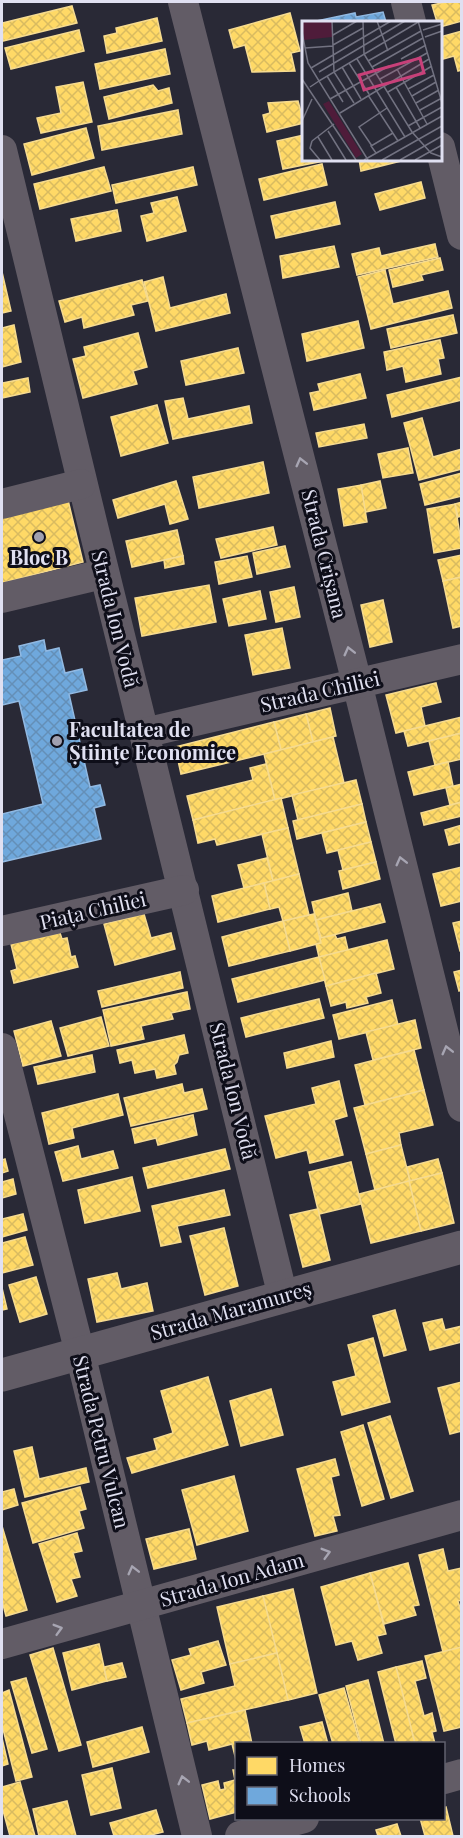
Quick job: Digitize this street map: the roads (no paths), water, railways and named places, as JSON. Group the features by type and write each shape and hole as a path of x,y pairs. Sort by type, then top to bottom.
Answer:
{"street":[{"name":"Strada Crișana","path":"183,2 357,683 462,1107"},
{"path":"406,2 411,21"},
{"name":"Strada Ion Vodă","path":"2,150 103,574 184,890 283,1297"},
{"path":"442,151 462,235"},
{"path":"2,504 81,484"},
{"path":"2,598 103,574"},
{"name":"Strada Chiliei","path":"144,733 462,659"},
{"name":"Piața Chiliei","path":"2,931 184,890"},
{"name":"Strada Petru Vulcan","path":"2,1048 80,1353 197,1836"},
{"name":"Strada Maramureș","path":"2,1376 462,1247"},
{"name":"Strada Ion Adam","path":"2,1644 462,1515"},
{"path":"445,1779 462,1774"},
{"path":"240,1836 297,1820"}],"place":[{"name":"Bloc B","path":"39,537"},
{"name":"Facultatea de Științe Economice","path":"57,741"}]}
